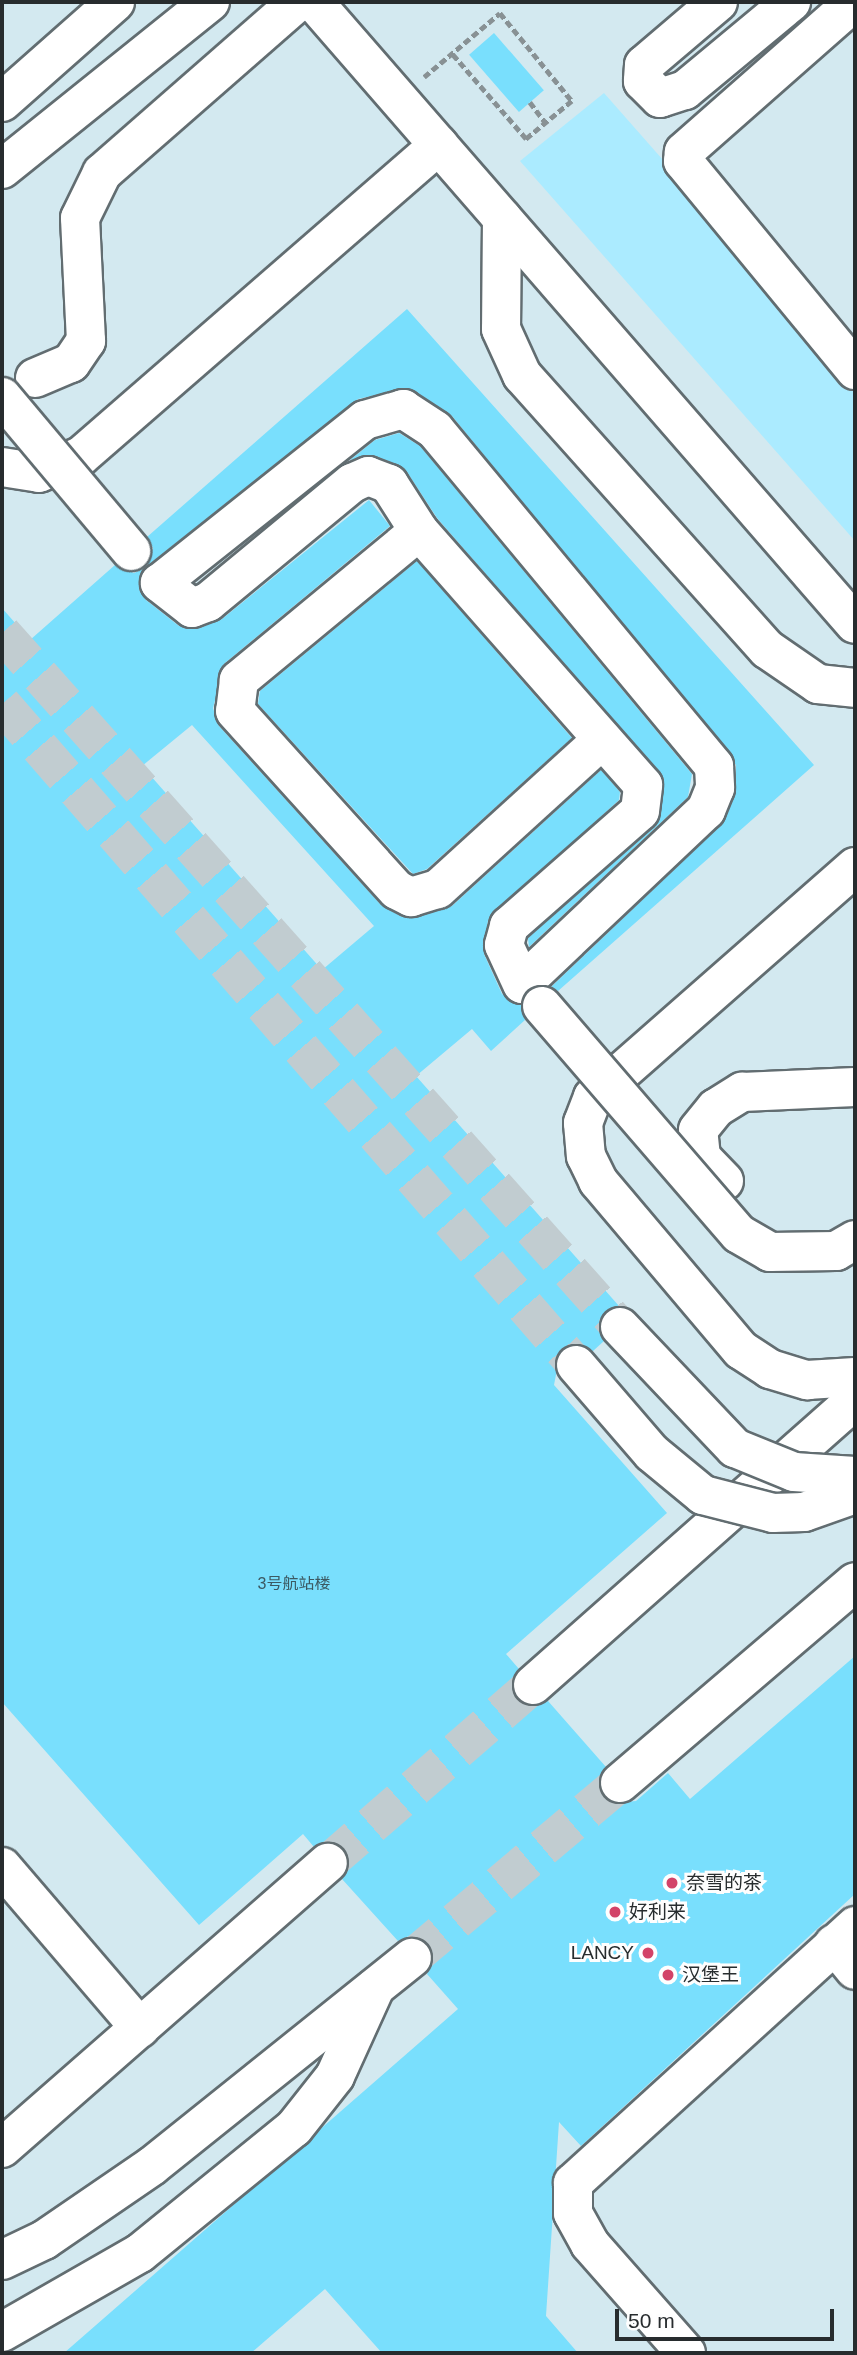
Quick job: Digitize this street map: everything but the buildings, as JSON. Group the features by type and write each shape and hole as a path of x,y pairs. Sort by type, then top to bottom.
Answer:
{"main road":[{"path":"2,102 115,2"},
{"path":"9,164 210,2"},
{"path":"35,379 71,363 86,341 79,218 102,173 297,2"},
{"path":"314,2 855,624"},
{"path":"718,2 644,65 643,81 660,98 685,90 791,2"},
{"path":"855,2 684,152 683,161 855,370"},
{"path":"2,467 39,473 81,456 439,145"},
{"path":"502,218 501,329 522,375 767,649 818,684 855,688"},
{"path":"2,397 131,551"},
{"path":"532,995 706,810 715,788 714,766 435,430 403,409 365,420 160,583 192,608 208,602 368,476 389,484 419,531 643,785 646,797 639,811 509,926 503,946 532,995 739,1234 769,1252 836,1251 855,1240"},
{"path":"419,531 239,680 235,711 397,890 411,897 438,889 602,740"},
{"path":"855,867 593,1097 583,1123 586,1156 598,1181 741,1350 770,1369 807,1380 855,1377"},
{"path":"724,1181 701,1157 698,1130 716,1108 742,1092 855,1087"},
{"path":"620,1326 735,1448 794,1472 855,1476"},
{"path":"576,1365 652,1453 703,1495 773,1513 804,1512 855,1494"},
{"path":"533,1685 855,1400"},
{"path":"620,1783 855,1582"},
{"path":"2,2148 328,1863"},
{"path":"2,1867 140,2028"},
{"path":"686,2353 590,2244 573,2213 573,2183 848,1947"},
{"path":"2,2260 44,2240 152,2166 412,1958"},
{"path":"2,2332 140,2253 294,2128 335,2076 375,1988"}],"path":[{"path":"423,78 500,13 572,101 526,139 452,54"},
{"path":"530,103 546,123"}],"shaded area":[{"path":"2,2 855,2 855,2353 2,2353"},
{"path":"604,93 855,378 855,541 520,161"}],"tunnel":[{"path":"2,633 620,1327"},
{"path":"2,704 576,1365"},
{"path":"328,1863 533,1685"},
{"path":"412,1958 620,1783"}],"place":[{"name":"奈雪的茶","path":"672,1883"},
{"name":"好利来","path":"615,1912"},
{"name":"LANCY","path":"648,1953"},
{"name":"汉堡王","path":"668,1975"}]}
